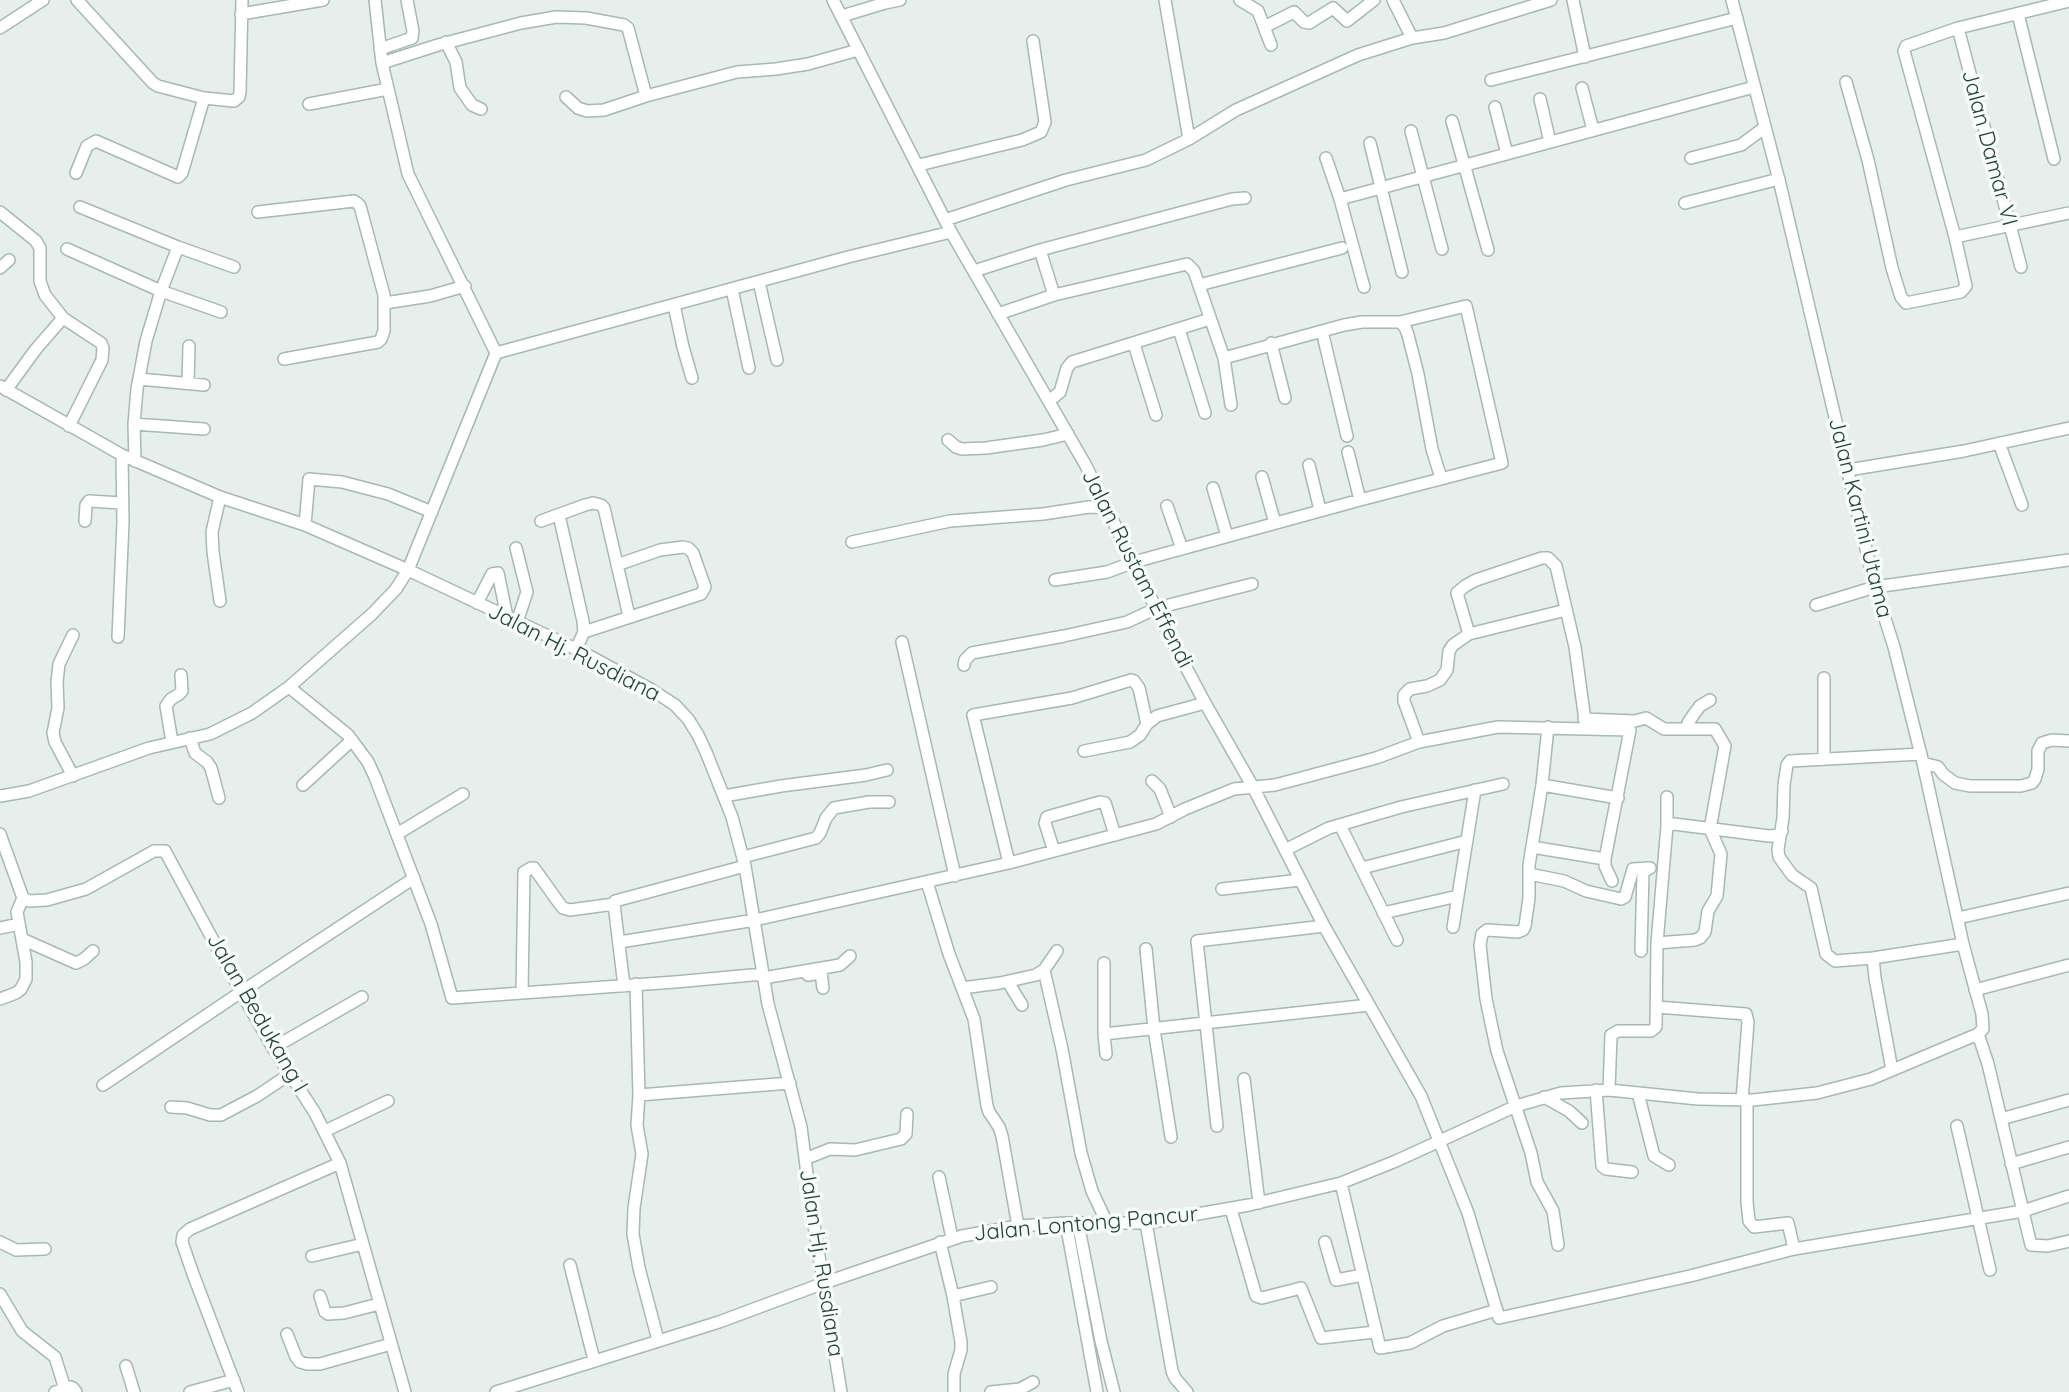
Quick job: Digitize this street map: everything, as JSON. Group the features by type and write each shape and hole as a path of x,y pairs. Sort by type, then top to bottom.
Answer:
{"street":[{"path":"0,28 43,0"},
{"path":"77,0 153,83 204,98 234,101 239,97 242,0"},
{"path":"241,14 323,0"},
{"path":"0,796 29,791 172,742 210,734 242,719 289,687 387,600 408,570 496,353 408,174 382,63 375,0"},
{"path":"380,49 412,38 407,0"},
{"name":"Jalan Rustam Effendi","path":"833,0 951,232 1068,434 1205,703 1253,787 1324,926 1421,1096 1468,1213 1497,1310"},
{"path":"842,16 900,0"},
{"path":"1165,0 1189,139"},
{"path":"1240,0 1258,11 1271,45"},
{"path":"1264,27 1294,12 1309,23 1333,8 1347,21 1374,0"},
{"path":"1393,0 1412,38"},
{"path":"945,220 1066,180 1146,160 1189,139 1236,110 1358,55 1412,38 1444,33 1551,0"},
{"path":"1573,0 1585,57"},
{"name":"Jalan Kartini Utama","path":"1732,0 1779,179 1875,587 1894,647 1922,759 1983,1022 1983,1029 1978,1034 2024,1215"},
{"path":"1846,82 1903,301 1906,303 1961,292 1965,283 1955,237 1904,51 1906,46 1958,28 2069,1"},
{"path":"2018,14 2054,159"},
{"path":"382,63 446,42 521,23 556,17 586,18 624,25 629,31 646,96"},
{"path":"1491,80 1737,18"},
{"name":"Jalan Damar VI","path":"1958,28 2021,267"},
{"path":"919,165 1022,140 1041,132 1045,122 1033,41"},
{"path":"446,42 456,62 460,88 472,105 481,109"},
{"path":"566,97 578,108 604,110 737,72 808,64 858,50"},
{"path":"1340,199 1754,87"},
{"path":"1582,88 1593,130"},
{"path":"309,104 388,89"},
{"path":"76,173 87,146 96,141 175,177 180,176 204,98"},
{"path":"1540,99 1550,142"},
{"path":"1495,107 1507,154"},
{"path":"1452,121 1488,250"},
{"path":"1691,158 1741,145 1764,128"},
{"path":"1411,131 1442,249"},
{"path":"1370,143 1402,272"},
{"path":"1326,158 1364,287"},
{"path":"1685,203 1779,179"},
{"path":"974,271 1040,250 1245,198"},
{"path":"258,212 354,201 360,206 383,286 383,336 378,342 284,359"},
{"path":"80,207 234,267"},
{"path":"0,212 36,241 40,248 42,288 63,318 101,343 103,348 102,360 69,426"},
{"path":"1955,237 2069,213"},
{"path":"496,353 951,232"},
{"path":"135,461 134,424 150,323 178,247"},
{"path":"1199,285 1342,248"},
{"path":"67,249 161,291 221,312"},
{"path":"1040,250 1054,295"},
{"path":"998,314 1054,295 1187,264 1194,271 1224,358 1231,405"},
{"path":"759,282 777,360"},
{"path":"385,303 430,296 465,286"},
{"path":"732,289 749,368"},
{"path":"674,305 692,378"},
{"path":"1055,580 1107,572 1320,510 1502,463 1466,306 1400,322 1362,322 1271,343 1224,358"},
{"path":"3,388 63,318"},
{"path":"1049,401 1060,392 1067,368 1072,362 1210,319"},
{"path":"1400,322 1408,335 1441,478"},
{"path":"1179,329 1205,413"},
{"path":"1322,331 1347,436"},
{"path":"1271,343 1285,398"},
{"path":"1134,344 1156,415"},
{"path":"188,383 189,346"},
{"path":"139,379 204,385"},
{"name":"Jalan Hj. Rusdiana","path":"3,388 135,461 220,497 305,525 576,649 652,690 675,705 688,719 724,796 744,862 768,1004 801,1127 841,1392"},
{"path":"134,424 204,429"},
{"path":"1848,470 2069,428"},
{"path":"948,440 962,449 986,448 1068,434"},
{"path":"1999,443 2022,505"},
{"path":"1348,452 1360,500"},
{"path":"118,637 122,455"},
{"path":"1309,465 1320,510"},
{"path":"1262,477 1275,523"},
{"path":"305,525 309,479 342,482 388,494 432,512"},
{"path":"1213,488 1227,536"},
{"path":"220,497 212,532 220,601"},
{"path":"85,521 89,501 122,503"},
{"path":"541,521 593,503 604,508 629,616"},
{"path":"1167,506 1182,549"},
{"path":"852,542 950,521 1089,507 1107,508"},
{"path":"559,515 581,607 584,632 576,649"},
{"path":"584,632 701,594 705,587 693,553 683,547 660,550 617,565"},
{"path":"512,619 527,592 516,548"},
{"path":"1469,634 1457,596 1460,590 1476,580 1548,558 1556,566 1575,647 1585,723"},
{"path":"1816,605 1875,587 2069,560"},
{"path":"477,603 492,574 498,573 512,619"},
{"path":"964,665 972,653 1127,622 1157,608 1252,584"},
{"path":"1419,742 1404,695 1410,689 1440,680 1447,670 1449,651 1453,645 1469,634 1566,610"},
{"path":"73,635 59,664 58,708 53,733 73,776"},
{"path":"902,642 955,876"},
{"path":"172,742 166,706 181,693 181,675"},
{"path":"1824,678 1824,759"},
{"path":"1005,864 973,715 1072,698 1131,680 1139,688 1147,724"},
{"path":"289,687 352,740 368,762 431,924 452,998 821,973 823,988"},
{"path":"1689,728 1688,723 1694,714 1710,700"},
{"path":"1084,751 1130,742 1157,716 1205,703"},
{"path":"620,942 755,920 1005,864 1156,824 1234,789 1275,785 1376,758 1419,742 1498,727 1548,727 1646,718 1664,729 1715,729 1725,746 1710,829 1721,857 1717,896 1708,911 1705,932 1695,940 1657,943"},
{"path":"1585,723 1630,730 1605,859 1612,881"},
{"path":"1548,727 1523,930 1487,930 1482,934 1480,945 1486,999 1497,1051 1531,1153 1537,1182 1553,1211 1558,1245"},
{"path":"190,738 195,753 211,768 219,798"},
{"path":"303,785 352,740"},
{"path":"1963,944 1835,961 1826,954 1811,888 1792,875 1779,857 1787,765 1795,760 1922,759 1938,767 1955,783 2021,786 2035,779 2042,743 2069,741"},
{"path":"724,796 887,770"},
{"path":"1152,781 1160,789 1171,817"},
{"path":"1285,850 1329,828 1401,807 1503,784"},
{"path":"1542,785 1618,798"},
{"path":"1453,927 1475,790"},
{"path":"397,834 463,794"},
{"path":"1609,1090 1611,1035 1618,1031 1654,1029 1667,797"},
{"path":"522,993 524,872 534,868 559,903 570,910 614,904 618,900 816,838 834,808 889,802"},
{"path":"1054,851 1045,823 1047,817 1100,802 1105,803 1115,835"},
{"path":"1667,826 1674,824 1769,836 1776,836 1782,831"},
{"path":"1340,825 1397,940"},
{"path":"0,834 23,898 17,912 26,962 24,984 16,993 0,999"},
{"path":"1362,868 1467,841"},
{"path":"1532,847 1605,859"},
{"name":"Jalan Bedukang I","path":"23,898 29,901 47,900 90,888 154,851 162,849 167,854 241,992 325,1131 340,1163 405,1392"},
{"path":"1641,951 1643,872 1649,868"},
{"path":"1529,874 1564,881 1586,891 1621,899 1625,897 1633,869 1663,868"},
{"path":"103,1085 414,878"},
{"path":"1222,889 1300,880"},
{"path":"927,882 949,954 974,1019 987,1106 1002,1136 1018,1226"},
{"path":"1958,918 2069,893"},
{"path":"1383,913 1458,896"},
{"path":"614,904 624,986"},
{"path":"0,928 19,924"},
{"path":"1217,1126 1197,941 1324,926"},
{"path":"22,939 76,963 93,951"},
{"path":"1146,949 1154,1029 1171,1137"},
{"path":"962,988 1008,982 1036,974 1057,951"},
{"path":"763,977 840,965 850,956"},
{"path":"1873,958 1892,1070"},
{"path":"1104,963 1106,1054"},
{"path":"1975,990 2069,965"},
{"path":"1036,974 1062,1049 1081,1153 1104,1223"},
{"path":"1008,982 1022,1005"},
{"path":"636,984 637,1132 642,1154 633,1234 658,1340"},
{"path":"273,1048 362,997"},
{"path":"1104,1034 1369,1005"},
{"path":"1657,1007 1746,1014 1744,1100 1748,1216 1754,1227 1788,1223 1794,1249"},
{"name":"Jalan Lontong Pancur","path":"496,1392 719,1322 952,1238 1018,1226 1146,1223 1259,1203 1341,1183 1516,1106 1570,1091 1609,1090 1698,1099 1744,1100 1817,1093 1857,1083 1978,1034"},
{"path":"171,1107 221,1115 290,1074"},
{"path":"1244,1079 1259,1203"},
{"path":"639,1095 790,1083"},
{"path":"1596,1090 1602,1166 1604,1169 1632,1172"},
{"path":"1638,1093 1654,1156 1669,1165"},
{"path":"1544,1097 1569,1111 1582,1123"},
{"path":"2001,1119 2069,1100"},
{"path":"325,1131 388,1101"},
{"path":"805,1159 830,1149 855,1150 901,1139 906,1134 907,1114"},
{"path":"1957,1126 1990,1270"},
{"path":"2011,1164 2069,1147"},
{"path":"238,1392 193,1274 182,1242 183,1235 190,1229 340,1163"},
{"path":"939,1177 952,1238"},
{"path":"1341,1183 1380,1348 1410,1343 1443,1326 1497,1310 1499,1318 1690,1276 1794,1249 1977,1218 2024,1215 2069,1196"},
{"path":"1231,1209 1256,1296 1262,1298 1301,1288 1321,1338 1375,1332"},
{"path":"2024,1215 2031,1245 2048,1246 2069,1241"},
{"path":"1076,1223 1097,1392"},
{"path":"1076,1223 1114,1392"},
{"path":"1146,1223 1172,1371 1187,1392"},
{"path":"0,1242 16,1250 45,1249"},
{"path":"940,1242 961,1342 954,1374 954,1392"},
{"path":"1325,1242 1336,1280 1363,1275"},
{"path":"312,1256 363,1244"},
{"path":"570,1265 594,1360"},
{"path":"953,1296 991,1287"},
{"path":"0,1294 4,1316 55,1357 65,1391"},
{"path":"320,1296 328,1314 379,1304"},
{"path":"287,1334 296,1357 307,1364 320,1364 391,1344"},
{"path":"126,1366 134,1392"},
{"path":"1174,1392 1175,1378"},
{"path":"190,1392 234,1380"},
{"path":"991,1392 1020,1389 1033,1382"}]}
